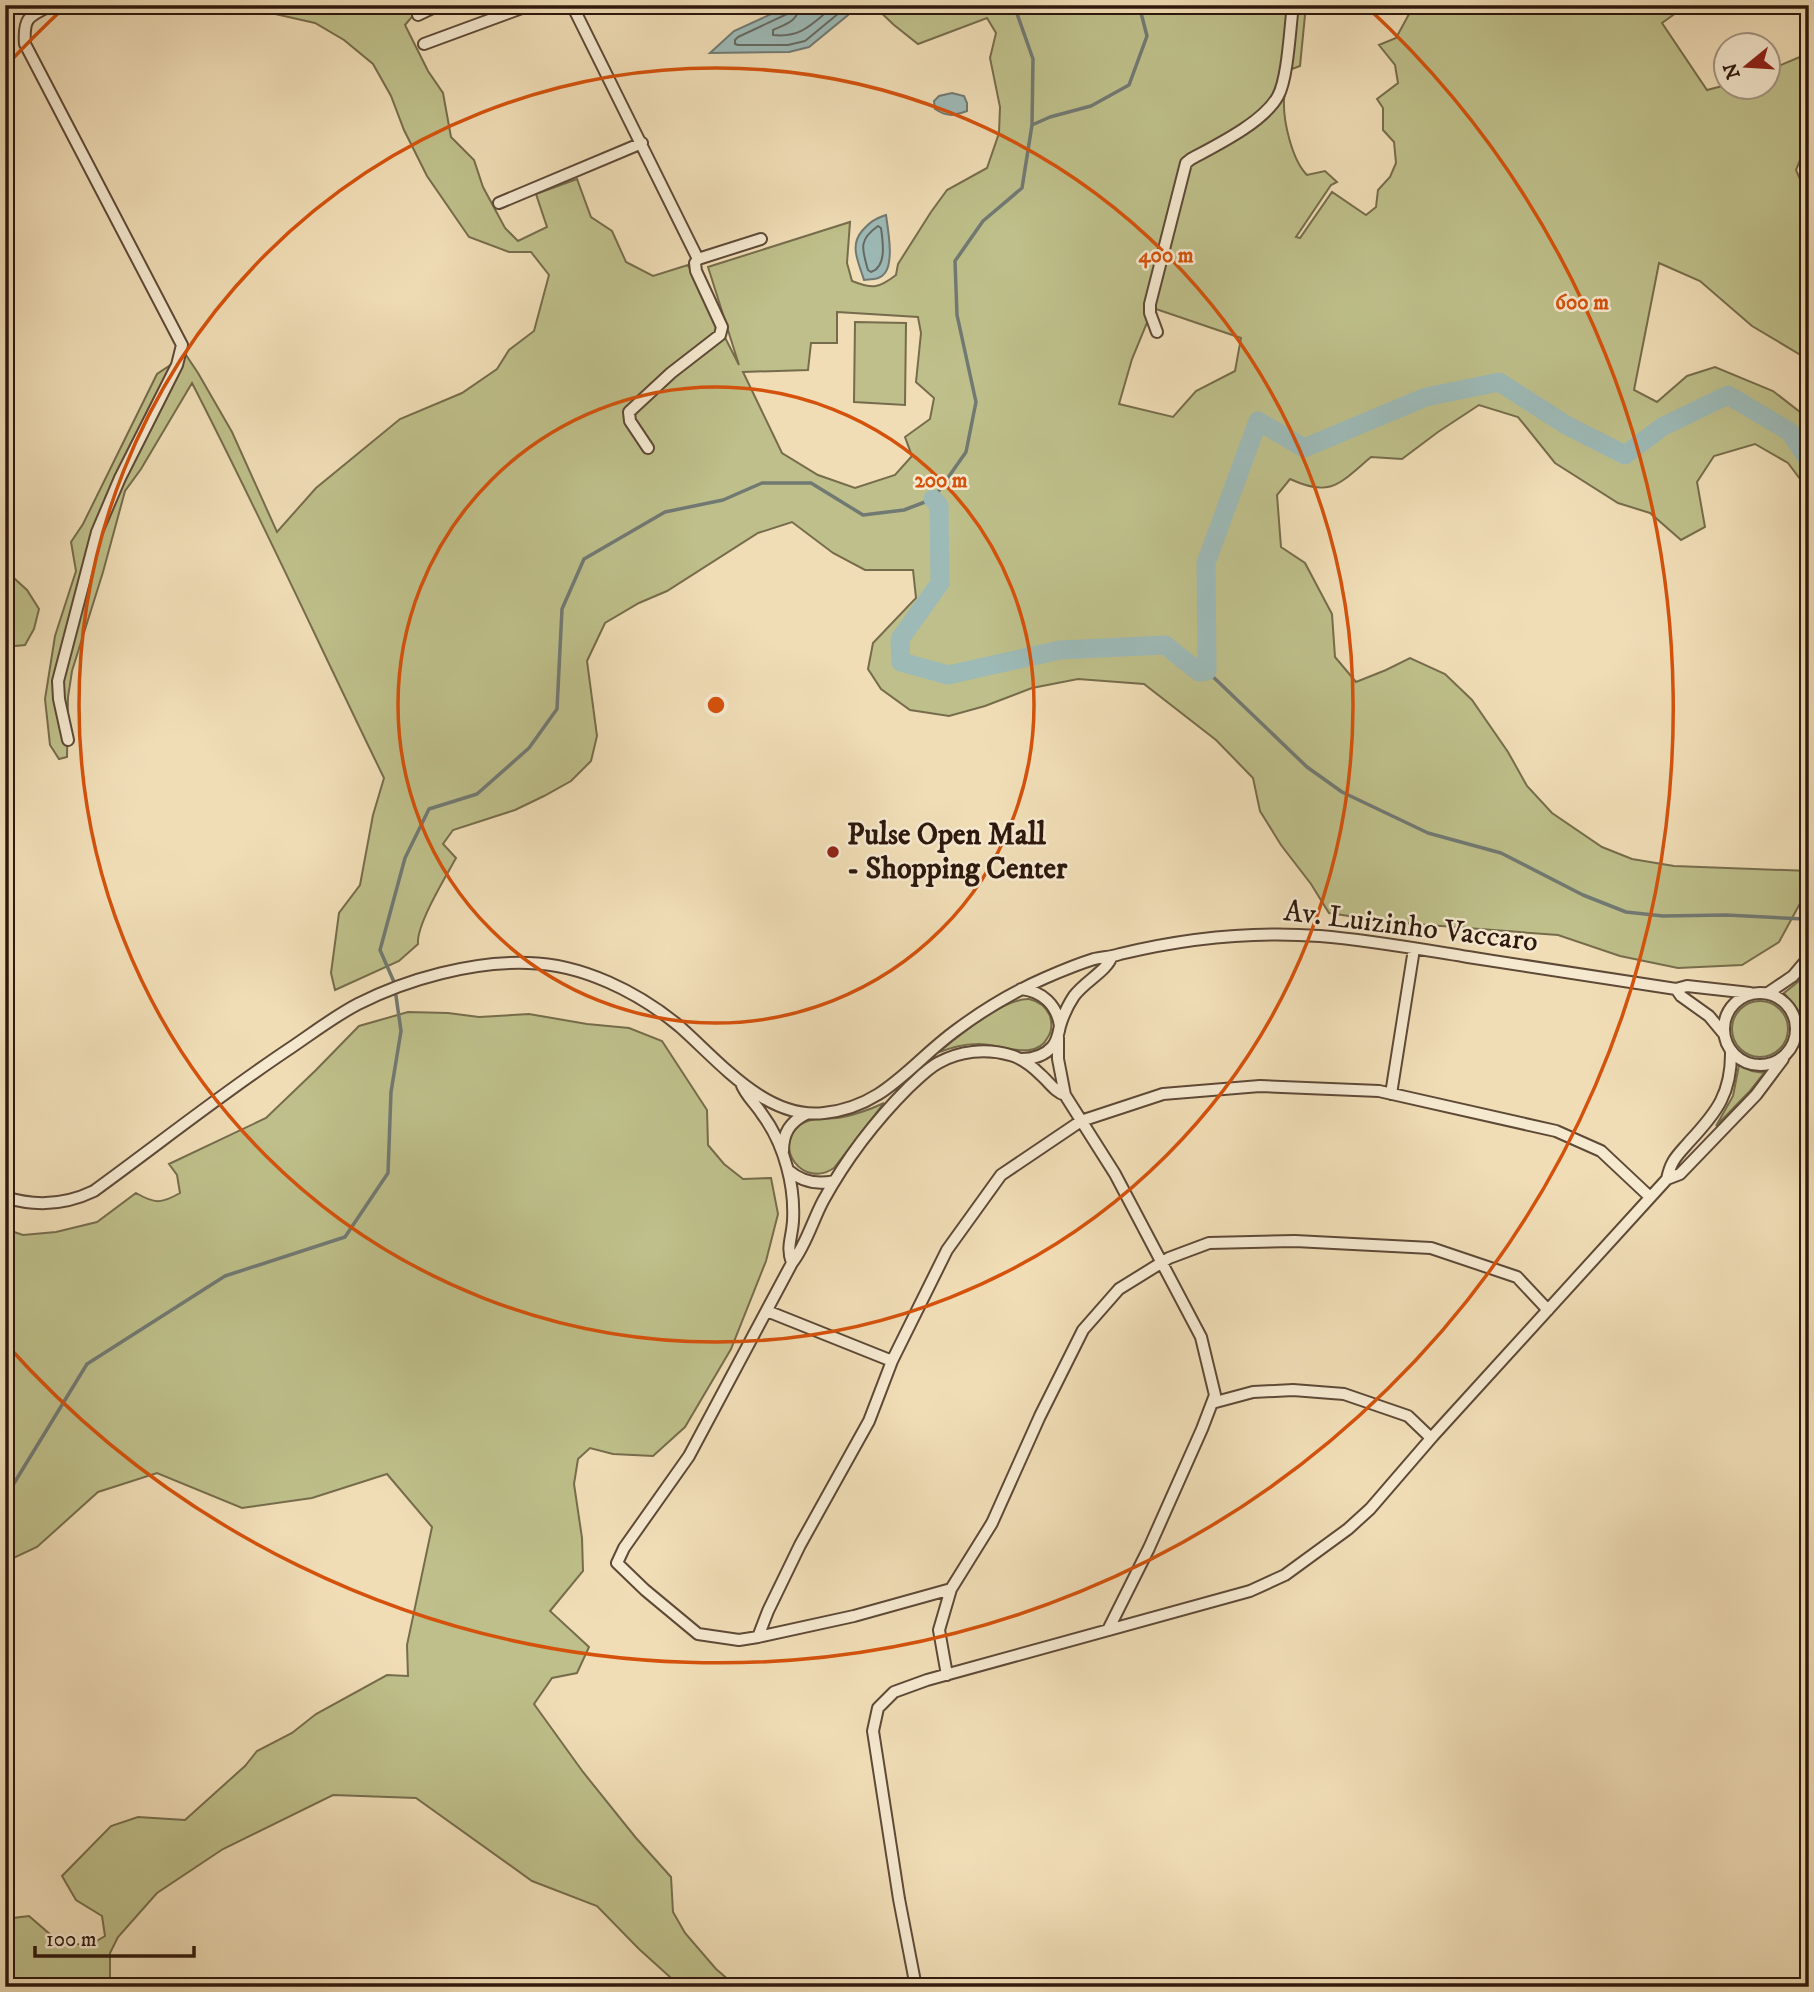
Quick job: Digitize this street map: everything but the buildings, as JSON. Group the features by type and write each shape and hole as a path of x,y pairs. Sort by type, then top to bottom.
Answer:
{"street":[{"path":"52,5 33,14 24,27 25,44 182,345 177,365 120,478 97,532 58,681 68,740"},
{"path":"418,15 439,5"},
{"path":"424,44 530,5"},
{"path":"572,5 698,259"},
{"path":"1157,332 1150,313 1150,304 1186,163 1229,138 1270,109 1283,82 1293,5"},
{"path":"499,202 642,143"},
{"path":"648,448 630,421 629,412 671,373 720,335 722,327 696,271 695,263 698,259 761,239"},
{"name":"Av. Luizinho Vaccaro","path":"806,1114 839,1111 885,1092 954,1031 1021,989 1099,958 1194,940 1264,934 1332,937 1676,989 1687,986 1751,993"},
{"path":"1391,1094 1414,949"},
{"path":"1021,1059 1042,1054 1052,1047 1075,995 1090,978 1109,965 1112,957"},
{"path":"1768,993 1793,976 1809,957"},
{"path":"5,1197 27,1203 50,1204 72,1200 94,1191 254,1072 356,1005 400,986 446,973 489,966 528,962 565,968 601,980 650,1005 680,1027 741,1083 778,1105 806,1114"},
{"path":"1021,989 1036,992 1048,1001 1057,1013 1058,1059 1065,1095 1115,1174 1201,1337 1215,1395 1149,1548 1108,1630"},
{"path":"1676,989 1681,996 1709,1016 1724,1034 1737,1057 1752,1065 1770,1064 1785,1056"},
{"path":"1724,1034 1726,1016 1730,1009 1742,997 1751,993 1768,993 1784,1001 1794,1015 1796,1032"},
{"path":"916,1987 892,1859 873,1731 878,1708 894,1692 947,1675 1250,1591 1285,1575 1348,1529 1370,1509 1650,1197 1667,1179 1680,1174 1690,1165 1756,1095 1790,1049 1796,1032 1809,1013"},
{"path":"1667,1179 1670,1164 1720,1104 1730,1075 1731,1050"},
{"path":"951,1589 854,1615 739,1640 698,1634 617,1563 624,1548 689,1456 792,1263 800,1253 834,1181 882,1115 928,1069 950,1058 975,1052 998,1052 1021,1059 1040,1073 1059,1093 1065,1095"},
{"path":"741,1083 744,1092 771,1127 788,1170 793,1219 788,1251 792,1263"},
{"path":"758,1637 800,1545 869,1421 892,1361 947,1251 1001,1175 1081,1121 1163,1094 1260,1086 1379,1091 1556,1130 1601,1151 1650,1197"},
{"path":"783,1154 783,1141 788,1128 806,1114"},
{"path":"788,1170 807,1182 834,1181"},
{"path":"947,1675 939,1630 951,1589 992,1523 1040,1416 1083,1330 1119,1289 1162,1263 1209,1242 1295,1241 1431,1248 1517,1277 1548,1310"},
{"path":"767,1311 892,1361"},
{"path":"1212,1403 1253,1392 1293,1390 1344,1394 1408,1416 1431,1438"}],"green space":[{"path":"235,5 422,5 405,25 428,71 443,93 451,137 474,160 483,187 505,228 518,241 547,227 536,194 577,179 591,217 612,231 626,262 653,276 688,265 739,365 708,267 850,222 847,263 852,281 870,286 879,285 896,275 898,264 947,190 987,168 999,133 1000,107 990,58 996,33 987,18 918,44 873,5 1306,5 1300,66 1292,69 1290,66 1285,96 1287,129 1297,160 1307,175 1325,171 1337,182 1331,185 1296,237 1300,238 1332,192 1366,215 1376,207 1378,190 1390,177 1396,163 1394,142 1383,130 1383,108 1377,99 1398,83 1395,65 1379,45 1396,38 1414,5 1687,5 1662,23 1707,90 1713,88 1713,102 1783,102 1783,64 1802,56 1809,67 1809,138 1796,170 1809,200 1809,360 1752,326 1700,281 1659,263 1634,390 1657,402 1687,376 1715,367 1773,391 1809,419 1809,491 1788,463 1755,444 1714,456 1697,482 1705,527 1681,540 1650,513 1618,503 1555,463 1518,417 1479,405 1402,459 1371,457 1342,481 1325,488 1304,485 1290,479 1277,495 1281,547 1305,563 1332,614 1335,657 1356,682 1410,658 1445,674 1472,700 1508,752 1527,786 1552,813 1602,847 1632,859 1674,866 1809,871 1809,887 1779,942 1742,965 1678,968 1620,956 1558,935 1389,922 1329,913 1260,811 1253,778 1216,740 1144,684 1078,679 1032,688 949,716 910,710 881,689 868,669 873,643 916,598 913,570 865,570 833,553 792,522 758,533 667,591 639,603 605,623 587,661 597,736 591,761 571,781 544,796 515,810 453,830 443,844 456,858 427,913 418,944 399,961 335,990 331,973 339,913 360,885 373,815 384,778 192,383 125,491 72,671 68,697 67,757 59,759 50,745 45,699 55,636 76,571 71,542 83,524 157,374 175,362 180,346 232,432 277,532 316,488 400,419 462,393 497,369 509,350 534,331 549,275 531,252 509,252 469,237 427,176 391,96 373,64 344,40 315,23","holes":["1153,308 1241,338 1235,371 1196,391 1173,417 1119,404 1132,359","837,312 918,317 921,333 916,382 934,398 930,419 905,437 912,456 895,475 855,488 818,475 782,453 743,372 808,370 811,343 837,343"]},
{"path":"855,322 906,323 905,405 854,402"},
{"path":"5,570 27,590 39,609 34,629 25,645 5,647"},
{"path":"1809,969 1809,998 1800,1013 1784,993"},
{"path":"1029,999 1041,1004 1050,1016 1050,1032 1042,1045 1035,1049 1016,1050 972,1044 939,1052 995,1011 1019,1000"},
{"path":"1754,1001 1766,1001 1776,1005 1784,1013 1788,1029 1784,1045 1776,1053 1766,1057 1754,1057 1744,1053 1736,1045 1732,1035 1732,1023 1736,1013 1744,1005"},
{"path":"408,1012 479,1017 529,1014 629,1028 662,1041 707,1110 708,1145 724,1164 743,1179 771,1178 778,1214 766,1261 731,1349 685,1427 653,1456 613,1454 590,1448 578,1459 574,1484 582,1538 583,1571 550,1611 589,1647 577,1673 552,1678 534,1704 583,1772 671,1877 673,1912 685,1933 716,1969 737,1987 681,1987 597,1906 532,1881 416,1798 333,1795 223,1849 157,1893 118,1937 110,1953 110,1977 114,1987 5,1987 5,1919 29,1916 51,1935 86,1947 105,1936 102,1916 76,1900 62,1876 111,1826 138,1817 185,1820 245,1766 257,1751 292,1733 316,1714 387,1675 408,1676 407,1645 432,1527 387,1474 312,1498 242,1508 157,1473 98,1492 37,1547 5,1562 5,1229 23,1235 56,1232 97,1222 136,1193 158,1201 173,1197 180,1193 177,1175 169,1164 266,1118 359,1026"},
{"path":"1739,1065 1764,1073 1716,1126 1733,1096"},
{"path":"884,1103 834,1168 822,1173 812,1173 795,1163 789,1144 792,1134 804,1122 848,1116"}],"water":[{"path":"791,5 846,5 848,15 809,47 789,52 710,53 734,31"},
{"path":"952,93 964,96 967,111 950,115 935,109 934,101 939,96"},
{"path":"886,215 890,245 888,268 881,277 864,280 856,255 858,237 867,225"}],"waterway":[{"path":"5,1498 87,1364 225,1276 345,1237 388,1173 391,1092 401,1031 394,982 380,950 405,858 429,809 477,794 529,748 557,709 562,609 584,559 665,512 723,500 762,483 811,483 863,515 904,510 933,499 966,452 976,402 957,315 955,261 983,221 1022,188 1032,125 1033,59 1014,5"},
{"path":"1032,125 1091,106 1129,85 1147,36 1141,13 1144,5"},
{"path":"933,499 939,506 940,583 900,639 901,662 948,675 1060,650 1165,645 1199,672 1207,671 1206,563 1258,421 1304,448 1426,397 1499,382 1566,425 1625,455 1662,427 1728,395 1790,432 1809,461"},
{"path":"1207,671 1307,767 1342,792 1428,833 1501,853 1583,895 1626,912 1663,916 1726,915 1804,919"}],"place":[{"name":"Pulse Open Mall - Shopping Center","path":"833,852"}]}
